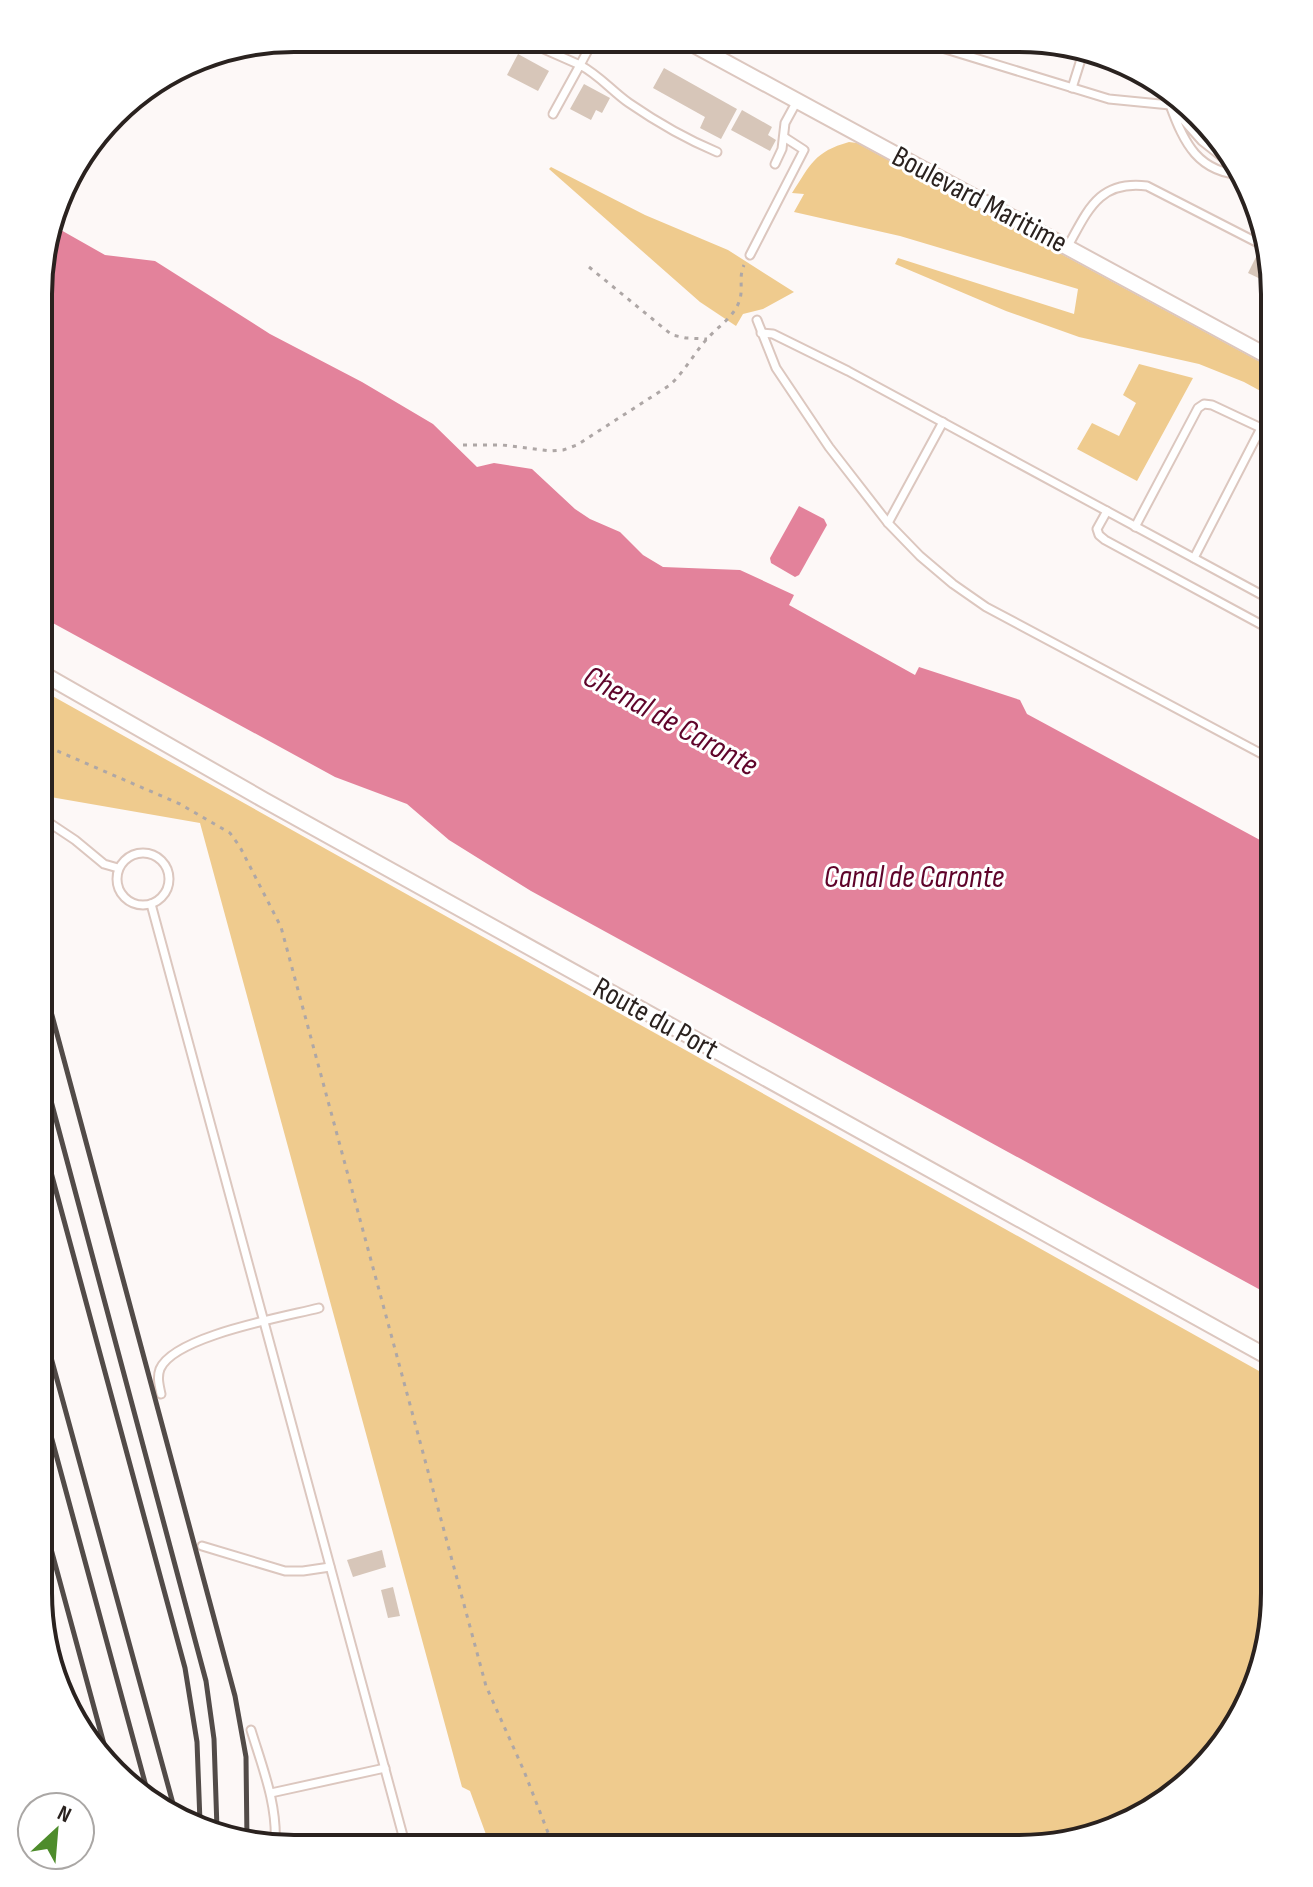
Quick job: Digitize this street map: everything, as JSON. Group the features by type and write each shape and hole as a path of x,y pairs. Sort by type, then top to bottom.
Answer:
{"street":[{"name":"Boulevard Maritime","path":"707,52 1261,352"},
{"name":"Route du Port","path":"52,680 1260,1353"}],"lane":[{"path":"550,52 592,71 627,101 679,136 717,152"},
{"path":"553,114 587,52"},
{"path":"955,52 1109,99 1170,105"},
{"path":"1072,88 1081,60"},
{"path":"775,164 782,149 785,123 797,101"},
{"path":"1170,105 1213,150"},
{"path":"1170,105 1177,125 1197,157 1214,169 1227,171"},
{"path":"750,255 804,150 784,137"},
{"path":"1068,246 1097,198 1108,191 1135,184 1147,186 1254,241"},
{"path":"757,320 776,368 829,447 888,523 931,565 986,607 1261,753"},
{"path":"761,333 773,334 848,371 1261,594"},
{"path":"1135,527 1198,408 1204,404 1212,405 1261,428"},
{"path":"888,523 943,422"},
{"path":"1194,558 1261,428"},
{"path":"1107,511 1097,529 1105,540 1261,624"},
{"path":"52,825 104,864 118,868"},
{"path":"147,852 162,860 169,876 165,893 151,904 134,904 120,893 118,868 123,861 147,852"},
{"path":"151,904 403,1835"},
{"path":"161,1394 159,1372 174,1354 205,1337 319,1308"},
{"path":"202,1546 285,1571 330,1567"},
{"path":"251,1730 271,1793 276,1816 275,1834"},
{"path":"271,1793 385,1768"}],"path":[{"path":"463,445 502,445 551,451 577,445 670,385 738,304 740,277 750,255"},
{"path":"589,267 672,335 707,339"},
{"path":"52,749 180,804 224,828 240,847 281,927 486,1686 549,1835"}],"shaded area":[{"path":"857,143 1261,362 1261,391 1199,364 1079,337 1006,311 895,264 898,258 1074,314 1078,289 900,236 794,212 804,194 792,193 809,167 837,146"},
{"path":"551,167 645,215 728,250 794,292 763,309 743,314 736,326 700,302 549,169"},
{"path":"1139,364 1193,378 1137,481 1077,449 1092,423 1119,436 1136,403 1123,395"},
{"path":"52,696 1260,1372 1260,1609 1256,1640 1236,1700 1201,1753 1154,1794 1126,1810 1097,1822 1035,1834 486,1835 470,1791 462,1787 200,823 52,797"}],"water":[{"name":"Canal de Caronte","path":"60,230 105,255 155,261 270,334 362,382 433,424 477,467 494,463 532,469 575,509 620,532 643,555 663,567 740,570 794,595 789,605 915,675 919,667 1020,700 1027,714 1261,840 1260,1290 531,891 449,840 407,804 335,777 52,623 52,294"},
{"path":"799,506 824,519 827,525 795,577 771,563 770,558"}],"building":[{"path":"518,54 549,71 538,91 507,75"},
{"path":"664,68 737,109 721,139 700,128 705,117 653,88"},
{"path":"584,84 610,98 602,113 596,110 591,120 570,109"},
{"path":"742,110 772,127 768,135 776,140 770,151 731,130"},
{"path":"1256,257 1260,279 1248,273"},
{"path":"382,1550 386,1567 353,1577 347,1560"},
{"path":"393,1587 400,1616 388,1618 381,1590"}],"railway":[{"path":"52,1015 235,1696 246,1757 247,1830"},
{"path":"52,1105 206,1681 214,1739 217,1822"},
{"path":"52,1176 185,1668 197,1742 200,1816"},
{"path":"52,1361 173,1803"},
{"path":"52,1440 145,1783"},
{"path":"52,1553 103,1741"}],"water label":[{"name":"Chenal de Caronte","path":"671,720"}]}
